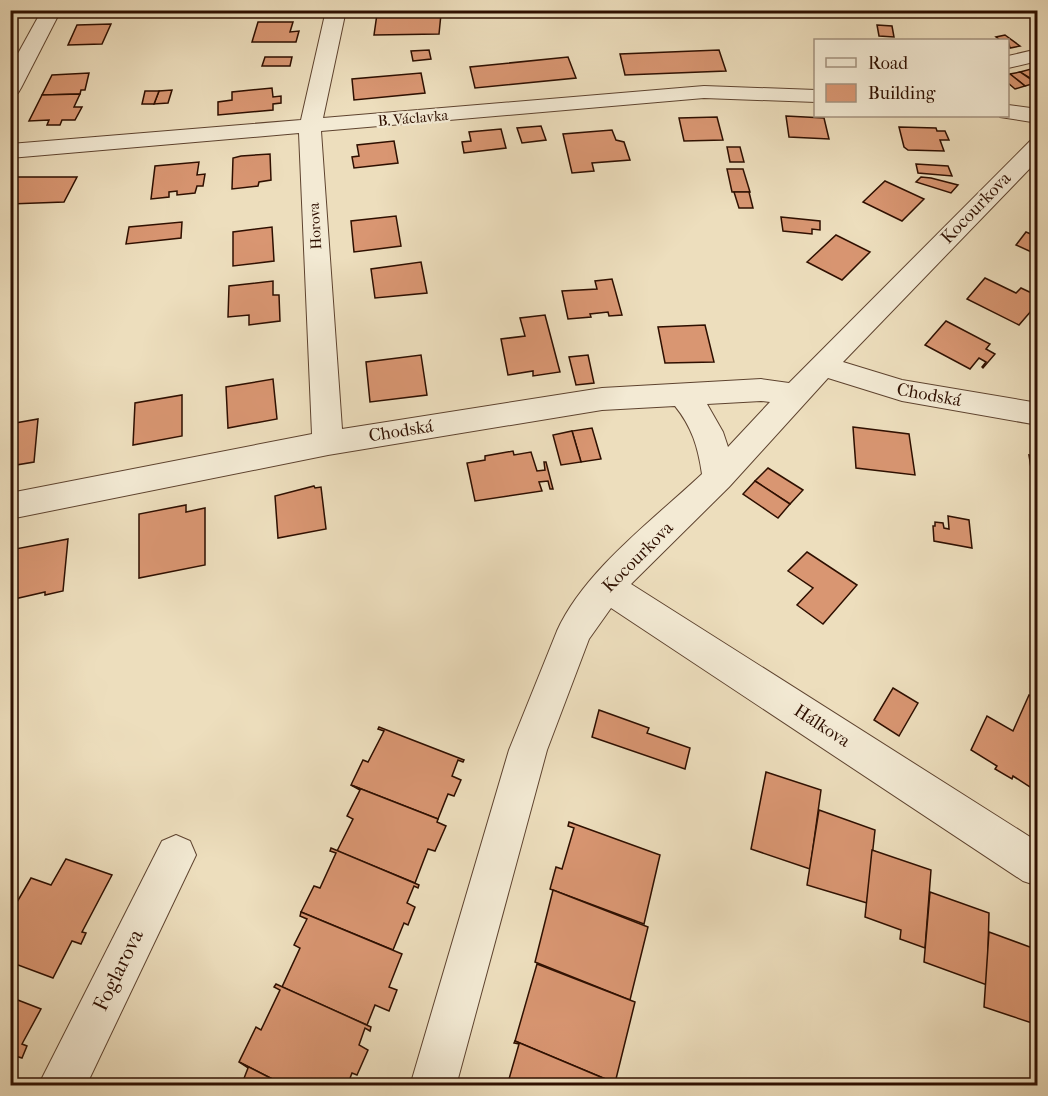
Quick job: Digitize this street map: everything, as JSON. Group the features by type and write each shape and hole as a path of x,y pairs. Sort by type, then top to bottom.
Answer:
{"street":[{"path":"10,88 52,10"},
{"name":"Horova","path":"328,443 310,127 336,10"},
{"path":"1009,62 1038,55"},
{"name":"B. Václavka","path":"10,151 704,92 814,96"},
{"path":"1009,112 1038,116"},
{"name":"Kocourkova","path":"433,1086 528,750 575,631 606,586 718,478 795,395 1038,146"},
{"name":"Chodská","path":"824,365 857,380 893,390 1038,414"},
{"name":"Chodská","path":"10,506 328,443 602,399 761,390 795,395"},
{"path":"681,393 707,425 718,478"},
{"name":"Hálkova","path":"606,586 1038,866"},
{"name":"Foglarova","path":"61,1086 176,855"}],"building":[{"path":"774,10 775,13 688,11"},
{"path":"845,10 932,10 932,11 846,13"},
{"path":"377,14 441,14 439,34 374,35"},
{"path":"258,22 293,22 290,32 299,31 296,42 252,42"},
{"path":"111,24 102,44 68,45 77,25"},
{"path":"877,25 892,26 894,37 879,36"},
{"path":"1005,35 1020,46 1010,48 1009,39 996,37"},
{"path":"429,50 431,59 413,61 411,51"},
{"path":"719,50 726,71 625,75 620,54"},
{"path":"265,57 292,57 290,66 262,66"},
{"path":"568,57 576,78 475,88 470,67"},
{"path":"1031,69 1038,74 1038,83 1020,72"},
{"path":"1020,72 1036,83 1025,86 1010,74"},
{"path":"89,73 85,90 81,90 80,94 42,95 52,75"},
{"path":"421,73 425,93 354,100 352,79"},
{"path":"1009,74 1025,86 1015,89 1009,84"},
{"path":"272,88 273,97 281,96 281,103 273,104 273,110 218,115 218,102 232,100 232,92"},
{"path":"172,90 168,103 154,104 159,91"},
{"path":"145,91 159,91 154,104 142,104"},
{"path":"80,94 74,107 82,107 75,120 62,120 60,125 47,125 49,120 29,121 42,95"},
{"path":"786,116 824,118 829,139 789,137"},
{"path":"717,117 723,140 684,141 679,118"},
{"path":"541,126 546,140 522,143 517,128"},
{"path":"899,127 936,128 937,131 945,131 949,140 940,140 944,151 908,150 904,147"},
{"path":"501,129 506,148 464,153 462,142 471,141 469,132"},
{"path":"612,130 616,140 624,142 630,160 592,163 594,171 572,173 563,134"},
{"path":"394,141 398,163 354,168 352,157 359,156 357,145"},
{"path":"727,147 740,147 744,162 730,162"},
{"path":"270,154 271,180 259,182 258,186 232,189 233,158"},
{"path":"199,162 197,175 205,174 203,186 197,186 195,193 177,195 177,191 169,192 169,197 151,199 155,166"},
{"path":"916,164 948,166 952,176 918,173"},
{"path":"727,169 743,169 750,192 732,192"},
{"path":"10,177 77,177 64,202 10,204"},
{"path":"921,177 958,185 951,193 916,182"},
{"path":"885,181 924,199 902,221 863,202"},
{"path":"734,192 749,192 753,208 739,208"},
{"path":"396,216 401,246 354,252 351,221"},
{"path":"781,217 820,221 820,230 812,229 812,234 783,231"},
{"path":"182,222 181,238 126,244 129,227"},
{"path":"272,227 274,261 233,266 233,232"},
{"path":"1026,232 1038,237 1038,255 1016,245"},
{"path":"836,235 870,252 842,280 807,262"},
{"path":"421,262 427,293 375,298 371,269"},
{"path":"985,278 1016,293 1021,288 1038,296 1038,303 1019,325 967,299"},
{"path":"612,279 622,315 609,316 608,312 590,314 591,317 568,319 562,291 597,289 595,281"},
{"path":"273,281 273,295 279,295 280,321 249,325 249,315 228,317 229,286"},
{"path":"545,315 560,372 533,376 533,371 508,375 501,339 525,336 520,318"},
{"path":"946,321 990,344 986,349 995,354 983,368 986,362 979,358 970,369 925,345"},
{"path":"705,325 714,362 665,363 658,327"},
{"path":"421,355 427,395 370,402 366,362"},
{"path":"588,355 594,383 576,385 569,357"},
{"path":"273,379 277,419 228,428 226,387"},
{"path":"182,395 182,436 133,445 135,403"},
{"path":"38,419 34,462 10,466 10,424"},
{"path":"853,427 909,434 915,475 856,468"},
{"path":"592,428 601,459 581,462 572,431"},
{"path":"572,431 581,462 561,465 553,435"},
{"path":"513,451 514,455 531,452 537,471 545,470 544,462 546,462 553,489 550,489 548,481 539,482 542,491 475,501 467,463 485,460 485,456"},
{"path":"1029,455 1038,457 1038,502 1036,501"},
{"path":"768,468 803,490 790,504 755,481"},
{"path":"755,481 790,504 778,518 743,494"},
{"path":"314,486 315,488 321,487 326,529 278,538 275,496"},
{"path":"186,505 186,512 205,508 205,565 139,578 139,514"},
{"path":"948,516 969,520 972,548 934,541 935,522 943,523 944,528 949,529"},
{"path":"68,539 63,591 45,595 45,592 10,600 10,550"},
{"path":"807,552 857,585 823,624 797,605 813,588 788,571"},
{"path":"1038,687 1034,699 1038,701 1036,791 1013,776 1012,779 995,769 997,766 971,750 987,716 1013,731 1029,695 1033,697"},
{"path":"893,688 918,703 899,736 874,720"},
{"path":"599,710 649,728 647,733 690,748 685,769 592,737"},
{"path":"379,727 464,760 463,762 458,760 452,776 461,780 454,796 448,794 438,819 351,785 363,760 368,762 384,731 378,729"},
{"path":"766,772 821,790 810,869 751,849"},
{"path":"351,785 438,819 437,822 446,826 435,851 428,849 415,883 337,851 353,819 347,816 360,790"},
{"path":"819,810 875,830 867,903 807,885"},
{"path":"569,822 660,855 644,924 550,889 556,867 562,869 574,828 568,826"},
{"path":"331,848 419,885 418,888 414,886 407,903 415,907 408,925 404,923 393,950 301,912 314,886 320,888 336,853 330,851"},
{"path":"872,850 931,870 925,948 900,939 901,930 865,917"},
{"path":"66,859 112,875 82,932 86,933 81,944 72,941 53,978 10,962 10,914 31,878 51,885"},
{"path":"553,890 648,927 630,1000 535,962"},
{"path":"930,892 989,913 987,985 924,962"},
{"path":"301,912 402,954 389,987 397,990 389,1011 375,1005 367,1025 282,987 300,948 294,945 307,919 300,916"},
{"path":"989,932 1038,950 1038,1025 984,1007"},
{"path":"537,964 635,1002 615,1083 515,1041"},
{"path":"276,984 371,1027 370,1031 365,1028 359,1045 368,1050 357,1075 352,1073 347,1086 286,1086 239,1062 256,1027 261,1030 280,990 274,987"},
{"path":"10,997 41,1009 22,1044 27,1046 22,1058 12,1055 10,1058"},
{"path":"515,1041 615,1083 614,1086 507,1086 519,1044 514,1043"},
{"path":"239,1062 286,1086 241,1086 248,1068"}]}
